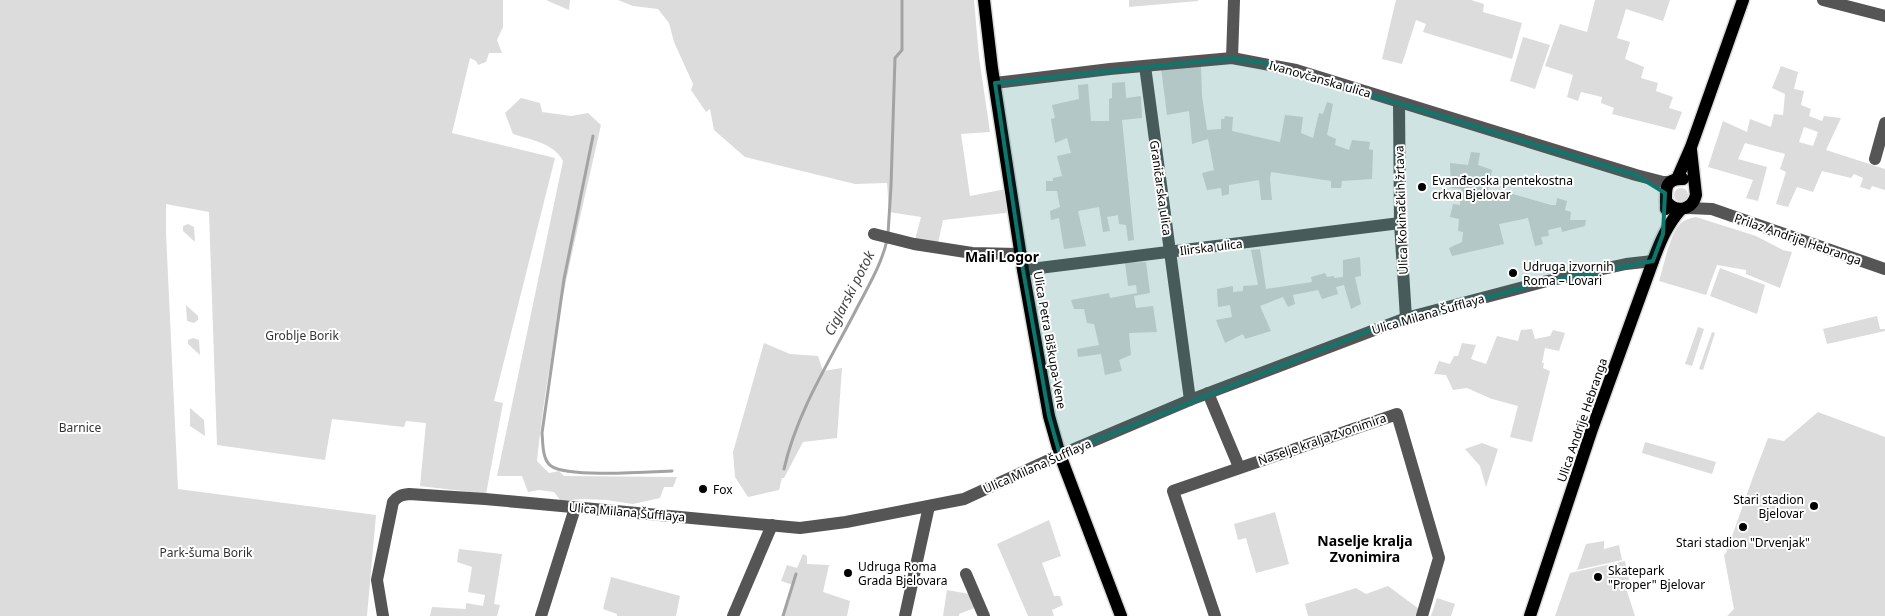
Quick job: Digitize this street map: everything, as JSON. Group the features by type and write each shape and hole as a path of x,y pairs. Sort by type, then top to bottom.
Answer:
{"main road":[{"name":"Ulica Petra Biškupa-Vene","path":"984,0 1023,270 1049,416 1060,455 1121,616"},
{"name":"Ulica Andrije Hebranga","path":"1663,234 1666,189 1674,180 1691,147 1743,0"},
{"name":"Ulica Andrije Hebranga","path":"1530,616 1591,432 1663,234 1674,218 1694,200 1691,147"},
{"path":"1674,180 1686,180 1694,188"},
{"path":"1666,197 1672,207 1684,208"}],"street":[{"path":"1232,58 1234,0"},
{"path":"1823,0 1885,16"},
{"name":"Ivanovčanska ulica","path":"995,83 1232,58 1296,70 1636,176 1662,182 1674,180"},
{"name":"Graničarska ulica","path":"1145,66 1190,400"},
{"name":"Ulica Kokinačkih žrtava","path":"1399,103 1400,223 1406,318"},
{"path":"1875,159 1885,123"},
{"name":"Ivanovčanska ulica","path":"1636,176 1658,188 1666,197"},
{"name":"Prilaz Andrije Hebranga","path":"1694,188 1712,209"},
{"name":"Prilaz Andrije Hebranga","path":"1684,208 1712,209 1885,269"},
{"name":"Ilirska ulica","path":"1023,270 1400,223"},
{"path":"874,234 914,244 972,253 1021,254"},
{"name":"Ulica Milana Šufflaya","path":"383,616 376,580 393,502 397,496 409,494 800,528 846,522 964,499 1060,455 1190,400 1406,318 1536,284 1626,264 1653,261"},
{"path":"1208,393 1239,467"},
{"name":"Naselje kralja Zvonimira","path":"1215,616 1172,492 1239,467 1397,414 1439,558 1422,616"},
{"path":"905,616 929,506"},
{"path":"541,616 575,508"},
{"path":"733,616 772,525"},
{"path":"966,574 984,616"}],"highlighted area":[{"path":"1232,58 1266,63 1636,175 1665,193 1663,234 1653,261 1536,284 1369,331 1060,455 1049,416 1023,270 995,83"}],"green space":[{"path":"0,0 503,0 503,27 497,40 502,53 489,53 486,62 478,65 476,61 470,58 452,133 555,158 494,401 503,403 486,494 420,486 426,423 406,421 404,427 332,419 325,460 217,445 209,212 166,204 178,489 376,515 367,616 0,616"},
{"path":"546,0 570,0 569,10"},
{"path":"618,0 974,0 979,57 990,132 961,134 970,196 1011,188 1014,212 943,220 937,248 914,244 921,217 889,212 887,183 855,184 745,157 714,130 710,109 706,112 691,90 693,84 674,42 669,23 658,9 633,6"},
{"path":"1129,0 1198,0 1198,1 1129,7"},
{"path":"1396,0 1471,0 1484,4 1483,12 1522,23 1512,59 1423,32 1426,24 1416,20 1402,64 1382,59"},
{"path":"1595,0 1670,0 1663,21 1626,9 1617,38 1630,42 1625,59 1644,67 1641,78 1658,83 1656,91 1673,97 1669,108 1682,112 1675,130 1612,114 1614,108 1601,103 1602,97 1581,92 1578,101 1567,97 1573,75 1545,66 1560,24 1587,32"},
{"path":"1523,37 1550,45 1535,89 1510,81"},
{"path":"1201,66 1202,96 1207,130 1221,129 1221,119 1224,119 1225,116 1233,117 1232,131 1280,142 1285,115 1303,117 1301,133 1313,138 1319,113 1323,114 1327,102 1333,104 1327,135 1336,139 1335,145 1349,150 1352,140 1370,142 1369,149 1373,150 1372,179 1342,181 1341,188 1331,188 1331,181 1271,172 1272,200 1261,200 1259,180 1229,185 1229,194 1222,196 1221,188 1207,190 1202,173 1214,170 1208,139 1192,144 1189,111 1167,115 1161,68"},
{"path":"1781,66 1798,72 1794,89 1804,91 1801,105 1811,109 1809,116 1822,121 1824,116 1841,118 1826,150 1885,169 1885,190 1872,186 1870,190 1860,187 1863,178 1854,174 1851,178 1822,171 1813,192 1797,187 1788,207 1776,204 1786,172 1780,169 1785,154 1745,143 1738,159 1767,167 1758,201 1746,198 1753,180 1708,167 1723,121 1747,132 1750,119 1771,127 1774,114 1783,115 1785,94 1772,88","holes":["1804,127 1818,132 1813,146 1799,142"]},
{"path":"1125,82 1126,98 1141,96 1142,118 1122,120 1134,240 1128,241 1126,225 1119,224 1118,215 1107,217 1110,231 1103,232 1099,207 1078,211 1086,246 1064,249 1059,218 1051,220 1050,211 1060,207 1057,191 1046,191 1046,181 1053,181 1053,178 1062,176 1057,156 1071,153 1067,138 1055,143 1051,119 1055,118 1052,105 1079,99 1078,85 1088,84 1091,121 1109,121 1109,99 1112,98 1112,83"},
{"path":"521,98 540,103 542,112 571,116 588,113 601,125 555,334 537,461 549,473 559,471 564,476 677,477 673,487 664,487 660,498 633,504 607,500 582,499 561,501 554,492 539,490 528,492 522,476 497,476 563,161 548,146 513,134 505,113"},
{"path":"1471,152 1480,153 1478,165 1492,170 1488,190 1501,195 1502,191 1551,205 1556,205 1557,198 1567,201 1565,210 1571,212 1570,220 1586,220 1585,226 1562,232 1561,227 1548,230 1549,236 1541,237 1543,244 1535,246 1528,218 1499,224 1504,244 1452,256 1449,248 1462,242 1463,232 1458,231 1459,219 1450,217 1453,204 1460,205 1461,189 1451,188 1450,163 1468,165"},
{"path":"1678,188 1684,188 1688,195 1684,202 1678,202 1674,198 1674,192"},
{"path":"1696,217 1756,236 1783,250 1792,252 1780,288 1746,274 1746,270 1717,265 1706,295 1659,281 1677,227 1690,218"},
{"path":"188,224 194,227 195,242 183,231 183,226"},
{"path":"1260,249 1266,289 1312,282 1311,277 1325,273 1327,277 1343,277 1343,260 1360,257 1361,276 1355,277 1361,304 1351,309 1344,285 1336,287 1338,294 1322,299 1318,290 1293,295 1295,304 1288,307 1283,297 1260,306 1271,331 1245,339 1243,334 1225,343 1216,320 1232,317 1230,305 1218,307 1217,289 1233,286 1233,292 1243,291 1243,286 1258,285 1251,250"},
{"path":"1146,262 1150,293 1134,296 1136,308 1153,306 1157,332 1129,333 1131,355 1119,360 1122,371 1105,375 1101,354 1078,357 1077,349 1099,345 1094,324 1087,323 1084,309 1074,309 1071,300 1109,293 1110,298 1137,293 1136,285 1128,286 1125,263"},
{"path":"1720,268 1765,285 1757,314 1710,296"},
{"path":"186,305 198,316 198,320 194,323 187,321"},
{"path":"1877,316 1880,329 1885,329 1885,331 1827,344 1823,329"},
{"path":"1698,327 1704,329 1692,366 1685,364"},
{"path":"1532,329 1535,339 1550,336 1553,330 1565,333 1559,351 1545,348 1543,368 1550,371 1532,442 1510,437 1518,406 1492,399 1467,388 1453,390 1446,375 1434,374 1439,361 1450,364 1454,356 1458,356 1462,343 1476,345 1471,359 1486,364 1497,336 1518,341 1521,330"},
{"path":"1712,332 1715,333 1703,370 1699,369"},
{"path":"193,338 199,340 200,355 188,344 188,340"},
{"path":"764,343 790,354 818,356 823,371 842,368 837,438 803,442 784,478 782,478 779,490 748,497 735,477 733,452"},
{"path":"190,408 204,420 205,436 190,426"},
{"name":"Stari stadion Bjelovar","path":"1818,412 1885,437 1885,616 1727,616 1734,609 1724,555 1768,438 1784,441"},
{"path":"1645,442 1716,462 1712,474 1642,453"},
{"path":"1482,443 1498,449 1486,487 1480,466 1465,449"},
{"path":"1275,512 1289,564 1256,573 1246,538 1238,540 1234,524"},
{"path":"1049,520 1061,556 1042,563 1054,596 1060,596 1063,605 1052,610 1054,616 1028,616 997,544"},
{"path":"1604,541 1604,549 1619,545 1622,560 1577,570 1586,544"},
{"path":"459,549 502,554 494,604 500,605 497,616 430,616 432,607 466,609 466,603 483,606 485,595 468,592 472,567 457,562"},
{"path":"803,554 807,556 807,564 829,565 823,592 850,601 847,616 783,616 793,585 781,581 787,565 797,568"},
{"path":"1625,561 1629,580 1624,582 1635,616 1555,616 1570,573"},
{"path":"611,577 680,596 676,616 617,616 617,614 603,609"},
{"path":"1388,586 1423,612 1422,616 1308,616 1305,604 1356,588 1366,594"},
{"path":"947,590 975,595 980,606 959,614 959,616 943,616"},
{"path":"1437,598 1455,604 1451,616 1431,616"}],"waterway":[{"name":"Ciglarski potok","path":"888,234 895,58 902,50 902,0"},
{"path":"593,136 564,279 542,433 544,455 551,466 560,470 574,472 672,471"},
{"name":"Ciglarski potok","path":"784,469 797,427 806,406 875,274 887,240"},
{"name":"Ciglarski potok","path":"783,616 796,574"}],"place":[{"name":"Evanđeoska pentekostna crkva Bjelovar","path":"1422,187"},
{"name":"Udruga izvornih Roma – Lovari","path":"1513,273"},
{"name":"Fox","path":"703,489"},
{"name":"Stari stadion Bjelovar","path":"1814,506"},
{"name":"Stari stadion \"Drvenjak\"","path":"1743,527"},
{"name":"Udruga Roma Grada Bjelovara","path":"848,573"},
{"name":"Skatepark \"Proper\" Bjelovar","path":"1598,577"}],"district":[{"name":"Mali Logor","path":"1002,256"},
{"name":"Naselje kralja Zvonimira","path":"1365,548"}],"park label":[{"name":"Groblje Borik","path":"302,335"},
{"name":"Barnice","path":"80,427"},
{"name":"Park-šuma Borik","path":"206,552"}]}
